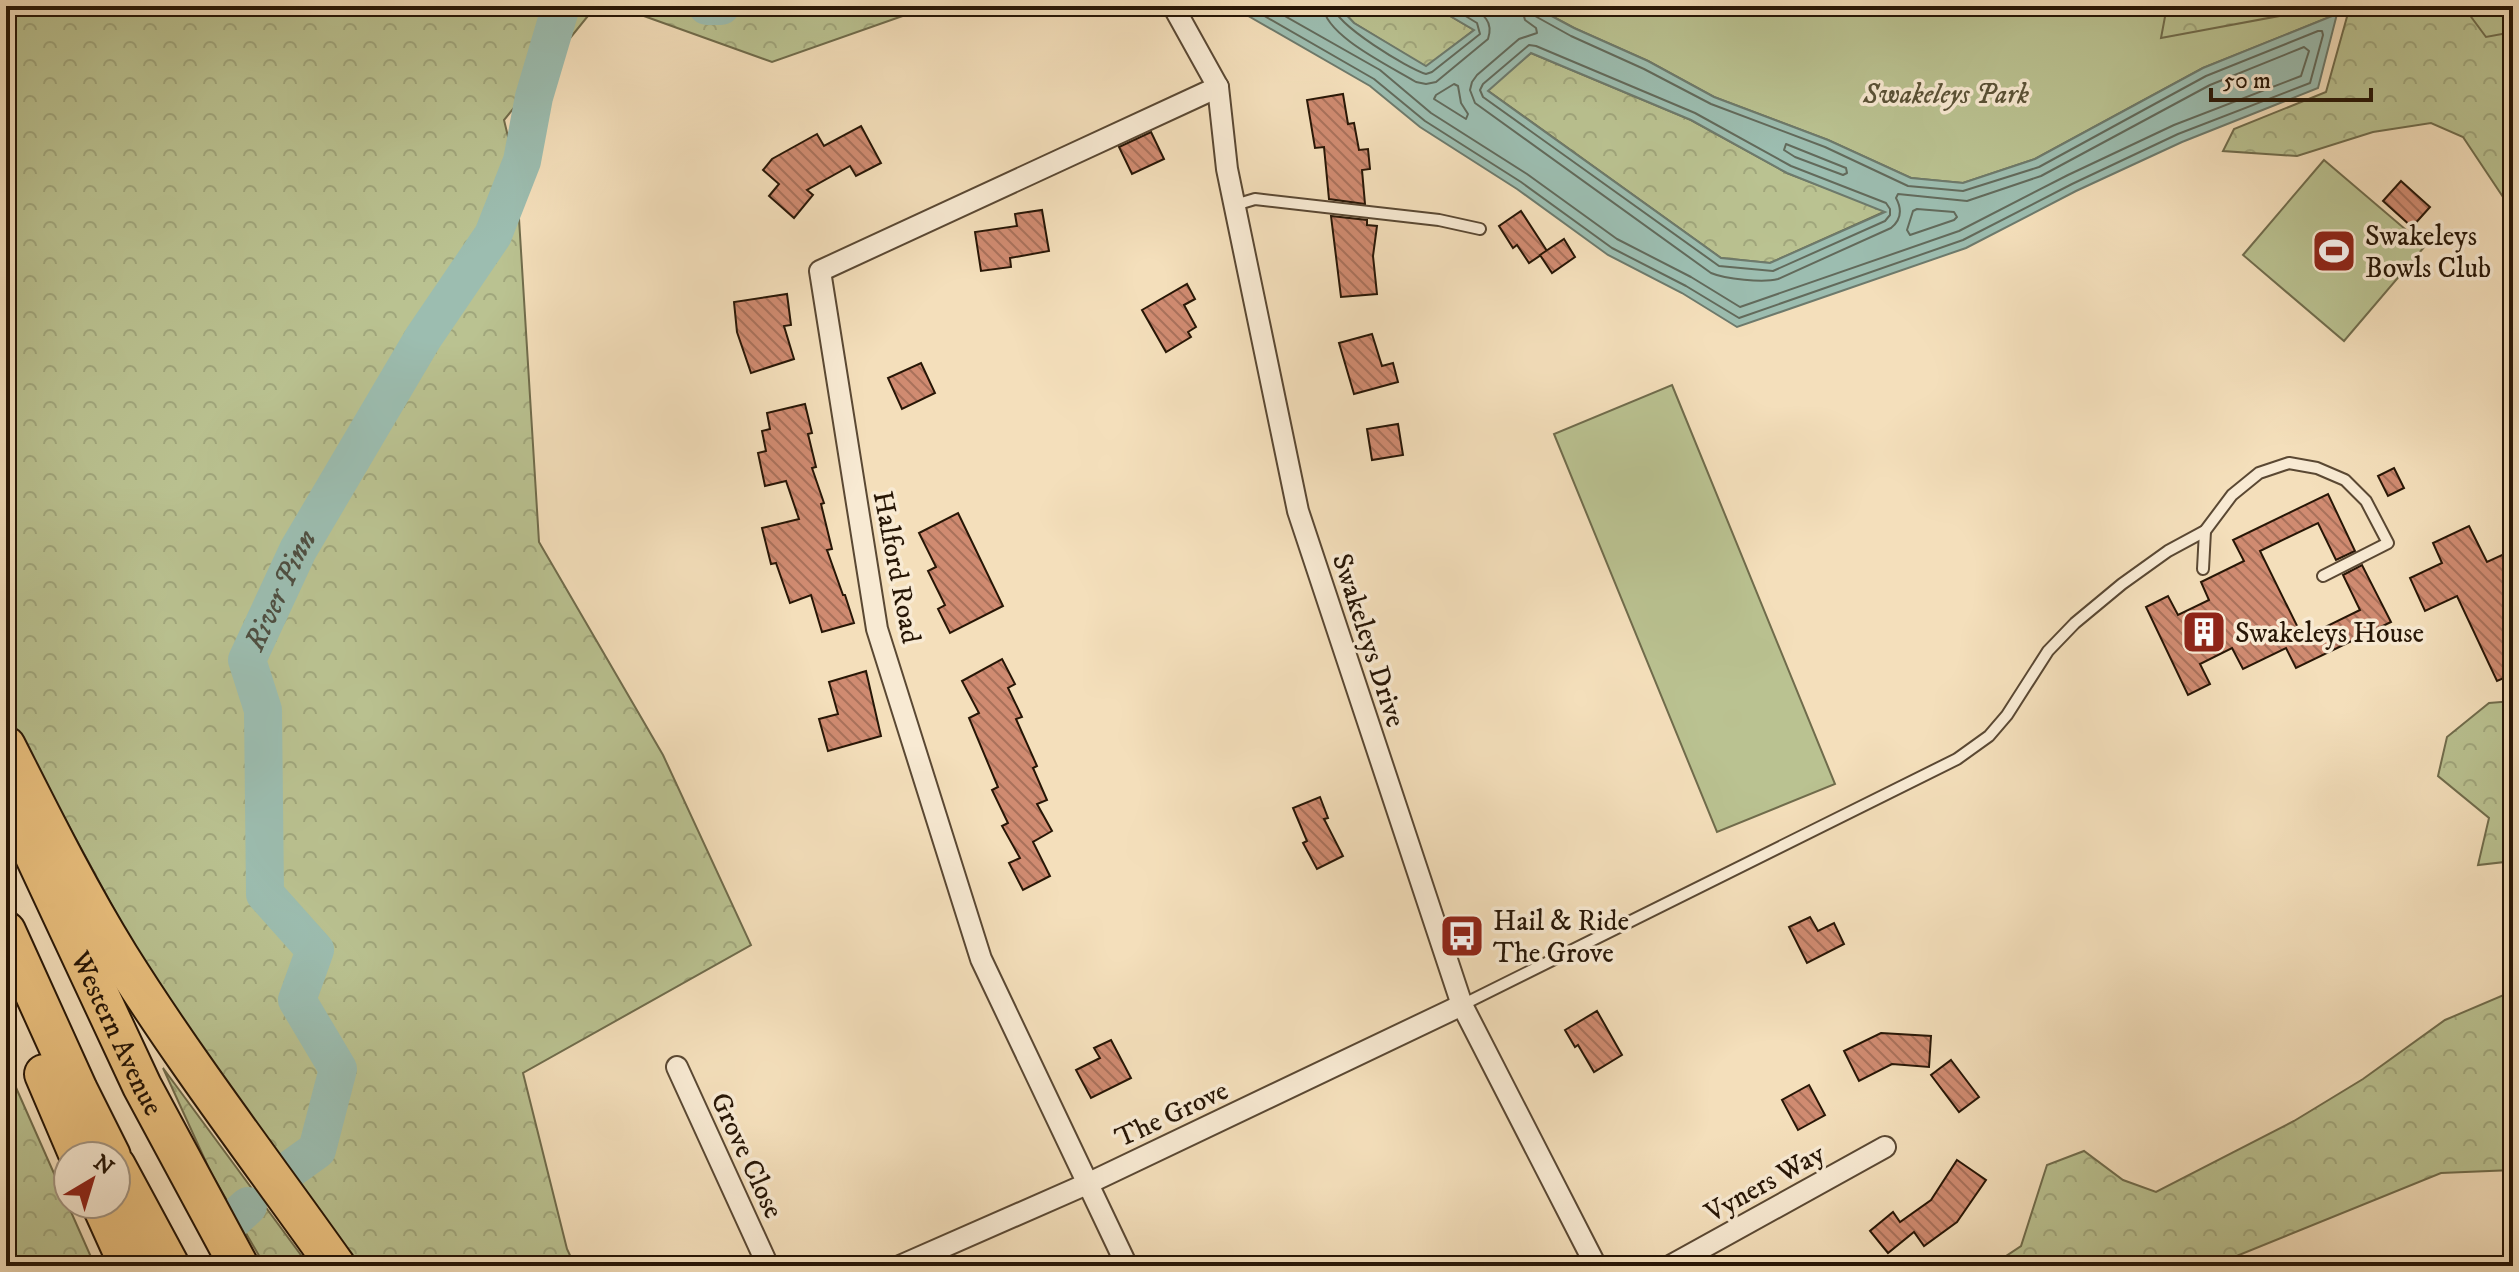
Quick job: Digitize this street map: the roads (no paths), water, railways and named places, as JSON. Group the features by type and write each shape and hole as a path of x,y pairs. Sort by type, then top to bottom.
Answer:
{"highway":[{"path":"6,746 48,830 117,952 191,1064 336,1266"},
{"name":"Western Avenue","path":"6,794 142,1086 239,1266"},
{"path":"6,931 47,1025 103,1140"},
{"path":"6,982 72,1140"},
{"path":"132,1196 170,1266"},
{"path":"108,1220 129,1266"}],"street":[{"name":"Swakeleys Drive","path":"1173,6 1218,87 1227,169 1298,511 1462,1005 1596,1266"},
{"name":"Halford Road","path":"1127,1266 981,959 877,629 820,271 1218,87"},
{"name":"The Grove","path":"900,1266 1089,1183 1462,1005"},
{"name":"Grove Close","path":"677,1067 768,1266"},
{"name":"Vyners Way","path":"1670,1266 1885,1147"}],"lane":[{"path":"1235,205 1255,199 1439,220 1480,229"},
{"path":"1462,1005 1957,759 1989,736 2007,715 2048,651 2075,623 2168,551 2205,531 2232,495 2259,473 2289,463 2317,468 2345,480 2366,501 2388,543 2323,576"},
{"path":"2203,569 2205,531"}],"water":[{"path":"1231,6 1338,6 1354,23 1426,66 1474,30 1433,6 1533,6 1648,61 1714,97 1828,140 1911,178 1963,183 2035,159 2203,68 2337,14 2318,88 2182,142 2076,191 1966,248 1737,327 1682,293 1608,255 1517,189 1420,127 1370,86","holes":["1531,53 1691,120 1787,173 1885,212 1770,263 1721,258 1488,91"]}],"waterway":[{"name":"River Pinn","path":"278,1178 317,1150 338,1069 297,1000 315,950 265,894 263,710 247,660 298,550 423,338 493,235 522,161 534,97 561,6"},
{"name":"River Pinn","path":"707,6 721,6"},
{"name":"River Pinn","path":"233,1220 248,1206"}],"place":[{"name":"Swakeleys Bowls Club","path":"2334,251"},
{"name":"Swakeleys House","path":"2204,632"},
{"name":"Hail & Ride The Grove","path":"1462,936"}],"park label":[{"name":"Swakeleys Park","path":"1946,93"}]}
